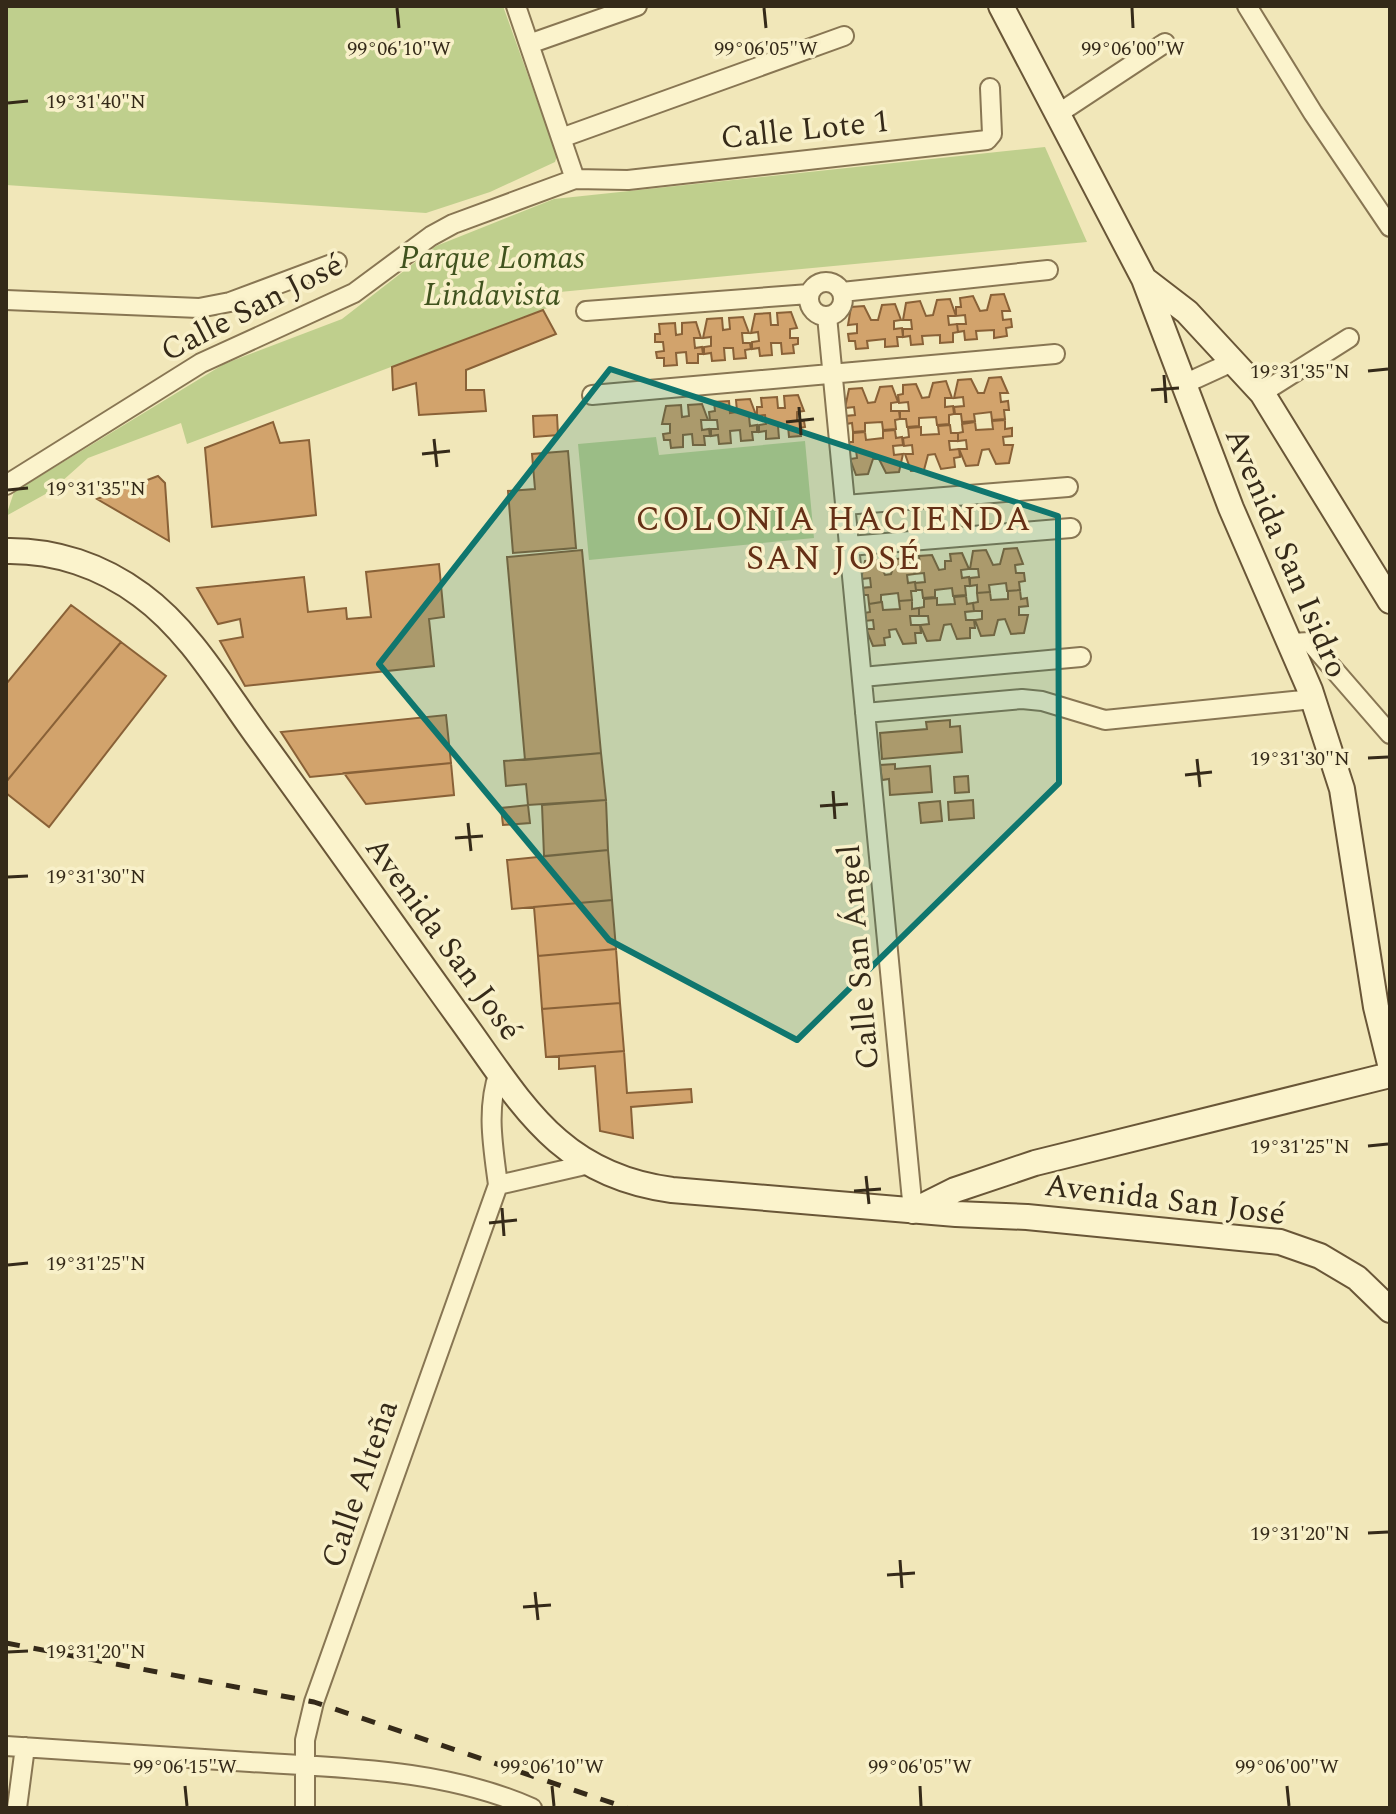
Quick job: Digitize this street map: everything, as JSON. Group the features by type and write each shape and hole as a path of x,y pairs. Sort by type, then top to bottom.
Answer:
{"main road":[{"name":"Avenida San Isidro","path":"1001,6 1144,279 1182,385 1313,699 1342,789 1376,1007 1390,1064"},
{"path":"1144,279 1187,312 1230,363 1262,393 1390,601"},
{"name":"Avenida San José","path":"6,551 54,555 114,576 144,596 173,624 268,749 499,1072 552,1138 585,1165 637,1186 913,1211 1027,1217 1280,1242 1320,1256 1357,1278 1390,1310"},
{"name":"Avenida San José","path":"913,1211 955,1190 1035,1163 1390,1075"}],"street":[{"path":"516,6 575,179"},
{"path":"529,44 637,6"},
{"path":"1247,6 1313,113 1390,227"},
{"path":"561,138 844,36"},
{"path":"1059,113 1165,43"},
{"name":"Calle Lote 1","path":"575,179 628,180 987,140 992,134 990,88"},
{"name":"Calle San José","path":"6,485 201,363 354,293 431,236 575,179"},
{"path":"6,300 199,308 230,302 337,262"},
{"path":"842,292 1048,270"},
{"path":"825,281 835,284 842,292 842,306 827,316 813,309 809,294 815,285 825,281"},
{"path":"586,311 809,294"},
{"name":"Calle San Ángel","path":"827,316 913,1211"},
{"path":"1262,393 1349,338"},
{"path":"592,395 1055,354"},
{"path":"1182,385 1230,363"},
{"path":"845,505 1068,487"},
{"path":"849,546 1071,528"},
{"path":"1290,643 1306,640 1322,653 1390,734"},
{"path":"862,677 1081,657"},
{"path":"865,713 1022,699 1042,701 1105,720 1313,699"},
{"name":"Calle Alteña","path":"305,1808 305,1740 314,1702 498,1185 491,1114 492,1092 499,1072"},
{"path":"498,1185 585,1165"},
{"path":"6,1746 307,1765 441,1779 486,1788 523,1806"},
{"path":"17,1808 25,1747"}],"highlighted area":[{"path":"610,369 1058,516 1059,783 797,1040 609,940 379,664"}],"green space":[{"path":"6,6 503,6 557,156 555,162 490,192 426,213 6,185"},
{"name":"Parque Lomas Lindavista","path":"1045,147 1087,242 549,293 550,307 187,444 181,423 88,458 51,491 6,516 14,492 224,364 342,319 436,246 554,199"},
{"path":"656,437 659,455 805,441 814,538 589,560 578,444"}],"building":[{"path":"1004,294 1010,311 1002,311 1003,320 1011,319 1012,327 1006,328 1007,336 994,338 994,330 976,331 977,339 965,340 964,331 958,332 957,324 966,324 965,315 956,316 956,307 961,307 960,298 973,296 980,311 987,310 991,295"},
{"path":"950,299 956,316 948,316 949,325 957,324 958,332 953,333 953,342 940,343 940,335 922,336 923,344 911,345 910,336 903,337 903,329 912,329 911,320 903,320 906,303 920,301 926,316 933,315 937,300"},
{"path":"895,304 901,320 894,321 894,329 902,328 903,337 897,337 898,346 885,347 885,339 867,341 868,348 856,349 855,341 849,341 848,334 857,333 857,324 848,325 851,307 864,306 871,320 878,320 882,305"},
{"path":"543,310 556,334 466,370 466,390 484,390 486,411 419,415 416,383 393,390 392,367"},
{"path":"791,312 797,328 790,329 790,338 798,338 798,344 793,345 794,353 782,354 781,343 771,343 772,355 760,356 759,348 752,349 752,342 759,341 758,332 751,333 755,314 770,313 771,325 778,325 777,313"},
{"path":"743,317 749,333 742,333 743,343 750,343 751,349 745,350 746,358 734,359 733,348 724,348 725,360 712,361 711,353 704,354 704,347 711,346 711,337 703,338 707,319 722,318 723,330 730,329 729,318"},
{"path":"696,322 701,338 694,338 695,348 702,347 703,354 698,354 698,363 687,363 686,352 676,353 677,365 664,366 664,358 657,358 656,352 664,351 663,342 655,342 655,334 660,334 659,324 675,323 676,335 682,334 682,323"},
{"path":"1001,377 1008,393 1000,393 1001,402 1008,401 1009,410 1004,410 1005,419 992,420 991,412 974,414 975,421 962,422 961,414 955,414 954,407 964,406 963,397 954,398 958,380 971,379 978,393 984,393 989,378"},
{"path":"946,381 952,398 945,398 945,407 953,406 954,414 949,415 949,424 937,425 936,417 919,418 919,426 907,427 906,419 900,419 900,411 909,411 908,402 899,403 898,395 903,394 903,385 916,384 922,398 929,397 933,383"},
{"path":"892,386 898,402 891,403 891,411 899,411 900,419 895,420 896,429 883,430 882,422 865,423 865,431 853,432 852,423 846,424 845,416 855,415 854,407 845,408 849,389 862,388 868,403 875,402 880,387"},
{"path":"798,395 804,411 797,412 797,421 804,421 805,427 800,428 801,436 789,437 788,426 778,426 779,438 766,439 766,431 759,432 759,425 766,424 765,415 757,416 757,407 762,407 761,398 777,397 778,408 785,408 784,396"},
{"path":"750,399 756,415 749,416 750,426 757,425 757,432 752,432 753,440 741,441 740,430 730,431 731,443 719,444 718,435 711,436 711,429 718,429 717,420 710,420 709,412 715,411 714,402 729,401 730,413 737,412 736,400"},
{"path":"702,404 708,420 701,420 702,430 709,429 710,436 704,436 705,445 693,445 692,434 683,435 683,447 671,448 670,440 664,440 663,434 670,433 670,424 662,424 666,406 681,405 682,417 689,416 688,405"},
{"path":"557,415 558,435 534,437 533,416"},
{"path":"1005,420 1005,429 1012,428 1012,436 1003,437 1004,445 1013,445 1009,463 996,464 989,449 982,450 978,465 966,466 959,449 967,449 966,440 958,441 958,433 963,432 962,424 975,422 976,430 993,429 992,421"},
{"path":"273,422 280,443 309,440 316,515 212,527 205,448"},
{"path":"950,425 951,433 958,433 958,441 949,441 950,450 959,449 960,457 954,458 955,467 941,469 935,454 928,455 924,470 911,471 905,454 913,454 912,445 904,446 903,438 909,437 908,428 921,427 921,435 939,434 938,426"},
{"path":"895,430 896,438 902,437 903,445 893,446 894,455 903,454 899,472 886,473 879,459 873,459 868,474 856,475 850,459 857,458 856,450 849,450 848,442 853,442 853,433 865,432 866,440 883,438 883,431"},
{"path":"568,451 576,548 513,553 508,491 535,489 532,454"},
{"path":"158,476 165,483 169,541 97,499"},
{"path":"1017,548 1023,564 1015,565 1016,573 1024,573 1025,581 1019,582 1020,590 1007,591 1006,583 989,585 990,592 977,593 977,585 970,586 970,578 979,577 978,569 970,569 973,551 986,550 993,565 1000,564 1004,549"},
{"path":"582,550 601,753 525,760 507,557"},
{"path":"962,553 969,569 961,570 962,578 969,577 970,586 965,586 966,595 953,596 952,588 935,590 935,597 923,598 922,590 916,590 915,583 925,582 924,573 915,574 914,566 920,566 919,556 932,555 939,570 945,569 945,561 951,561 950,554"},
{"path":"908,558 915,574 907,575 908,583 915,582 916,591 911,591 912,600 899,601 898,593 881,595 881,602 869,604 868,595 862,595 861,588 871,587 870,578 861,579 865,561 878,560 885,575 891,574 896,559"},
{"path":"439,564 444,617 429,619 434,666 245,686 220,641 243,637 240,619 218,624 197,588 304,577 308,612 346,608 347,619 371,617 366,572"},
{"path":"1020,590 1021,599 1027,598 1028,606 1019,607 1019,615 1028,615 1024,633 1011,634 1005,619 998,620 994,635 981,636 975,620 982,619 982,611 974,611 973,603 978,602 977,593 990,592 991,600 1008,599 1008,591"},
{"path":"966,596 967,604 973,603 974,611 965,612 966,620 974,620 975,628 970,628 970,638 957,639 951,624 944,625 940,640 927,641 920,625 929,624 928,616 919,616 924,599 937,598 937,605 955,604 954,597"},
{"path":"912,600 912,609 919,608 919,616 910,616 911,625 920,625 921,633 915,633 916,643 903,644 896,629 889,630 890,637 884,638 885,645 873,646 866,629 874,629 873,620 865,621 864,613 870,612 869,604 882,602 883,610 900,609 899,601"},
{"path":"71,605 121,642 6,782 6,684"},
{"path":"121,642 166,676 49,827 6,793 6,782"},
{"path":"446,715 451,763 310,777 281,732"},
{"path":"950,720 950,727 960,726 962,752 882,759 880,733 927,729 926,722"},
{"path":"601,753 606,800 528,805 526,784 506,786 504,761"},
{"path":"451,763 454,795 366,804 344,773"},
{"path":"895,764 895,769 930,766 932,792 890,795 889,779 882,780 880,765"},
{"path":"968,776 969,792 955,793 954,777"},
{"path":"606,800 608,850 544,856 542,805"},
{"path":"973,800 974,818 949,820 948,802"},
{"path":"940,801 942,821 921,823 919,803"},
{"path":"528,805 530,823 503,825 501,808"},
{"path":"608,850 612,900 512,909 507,860"},
{"path":"612,900 616,949 538,956 534,907"},
{"path":"616,949 620,1003 542,1009 538,956"},
{"path":"620,1003 624,1051 546,1057 542,1009"},
{"path":"624,1051 627,1093 691,1089 692,1102 631,1107 633,1138 600,1131 595,1066 559,1069 559,1056"}],"railway":[{"path":"6,1643 314,1702 627,1808"}],"district":[{"name":"COLONIA HACIENDA SAN JOSÉ","path":"834,540"}]}
